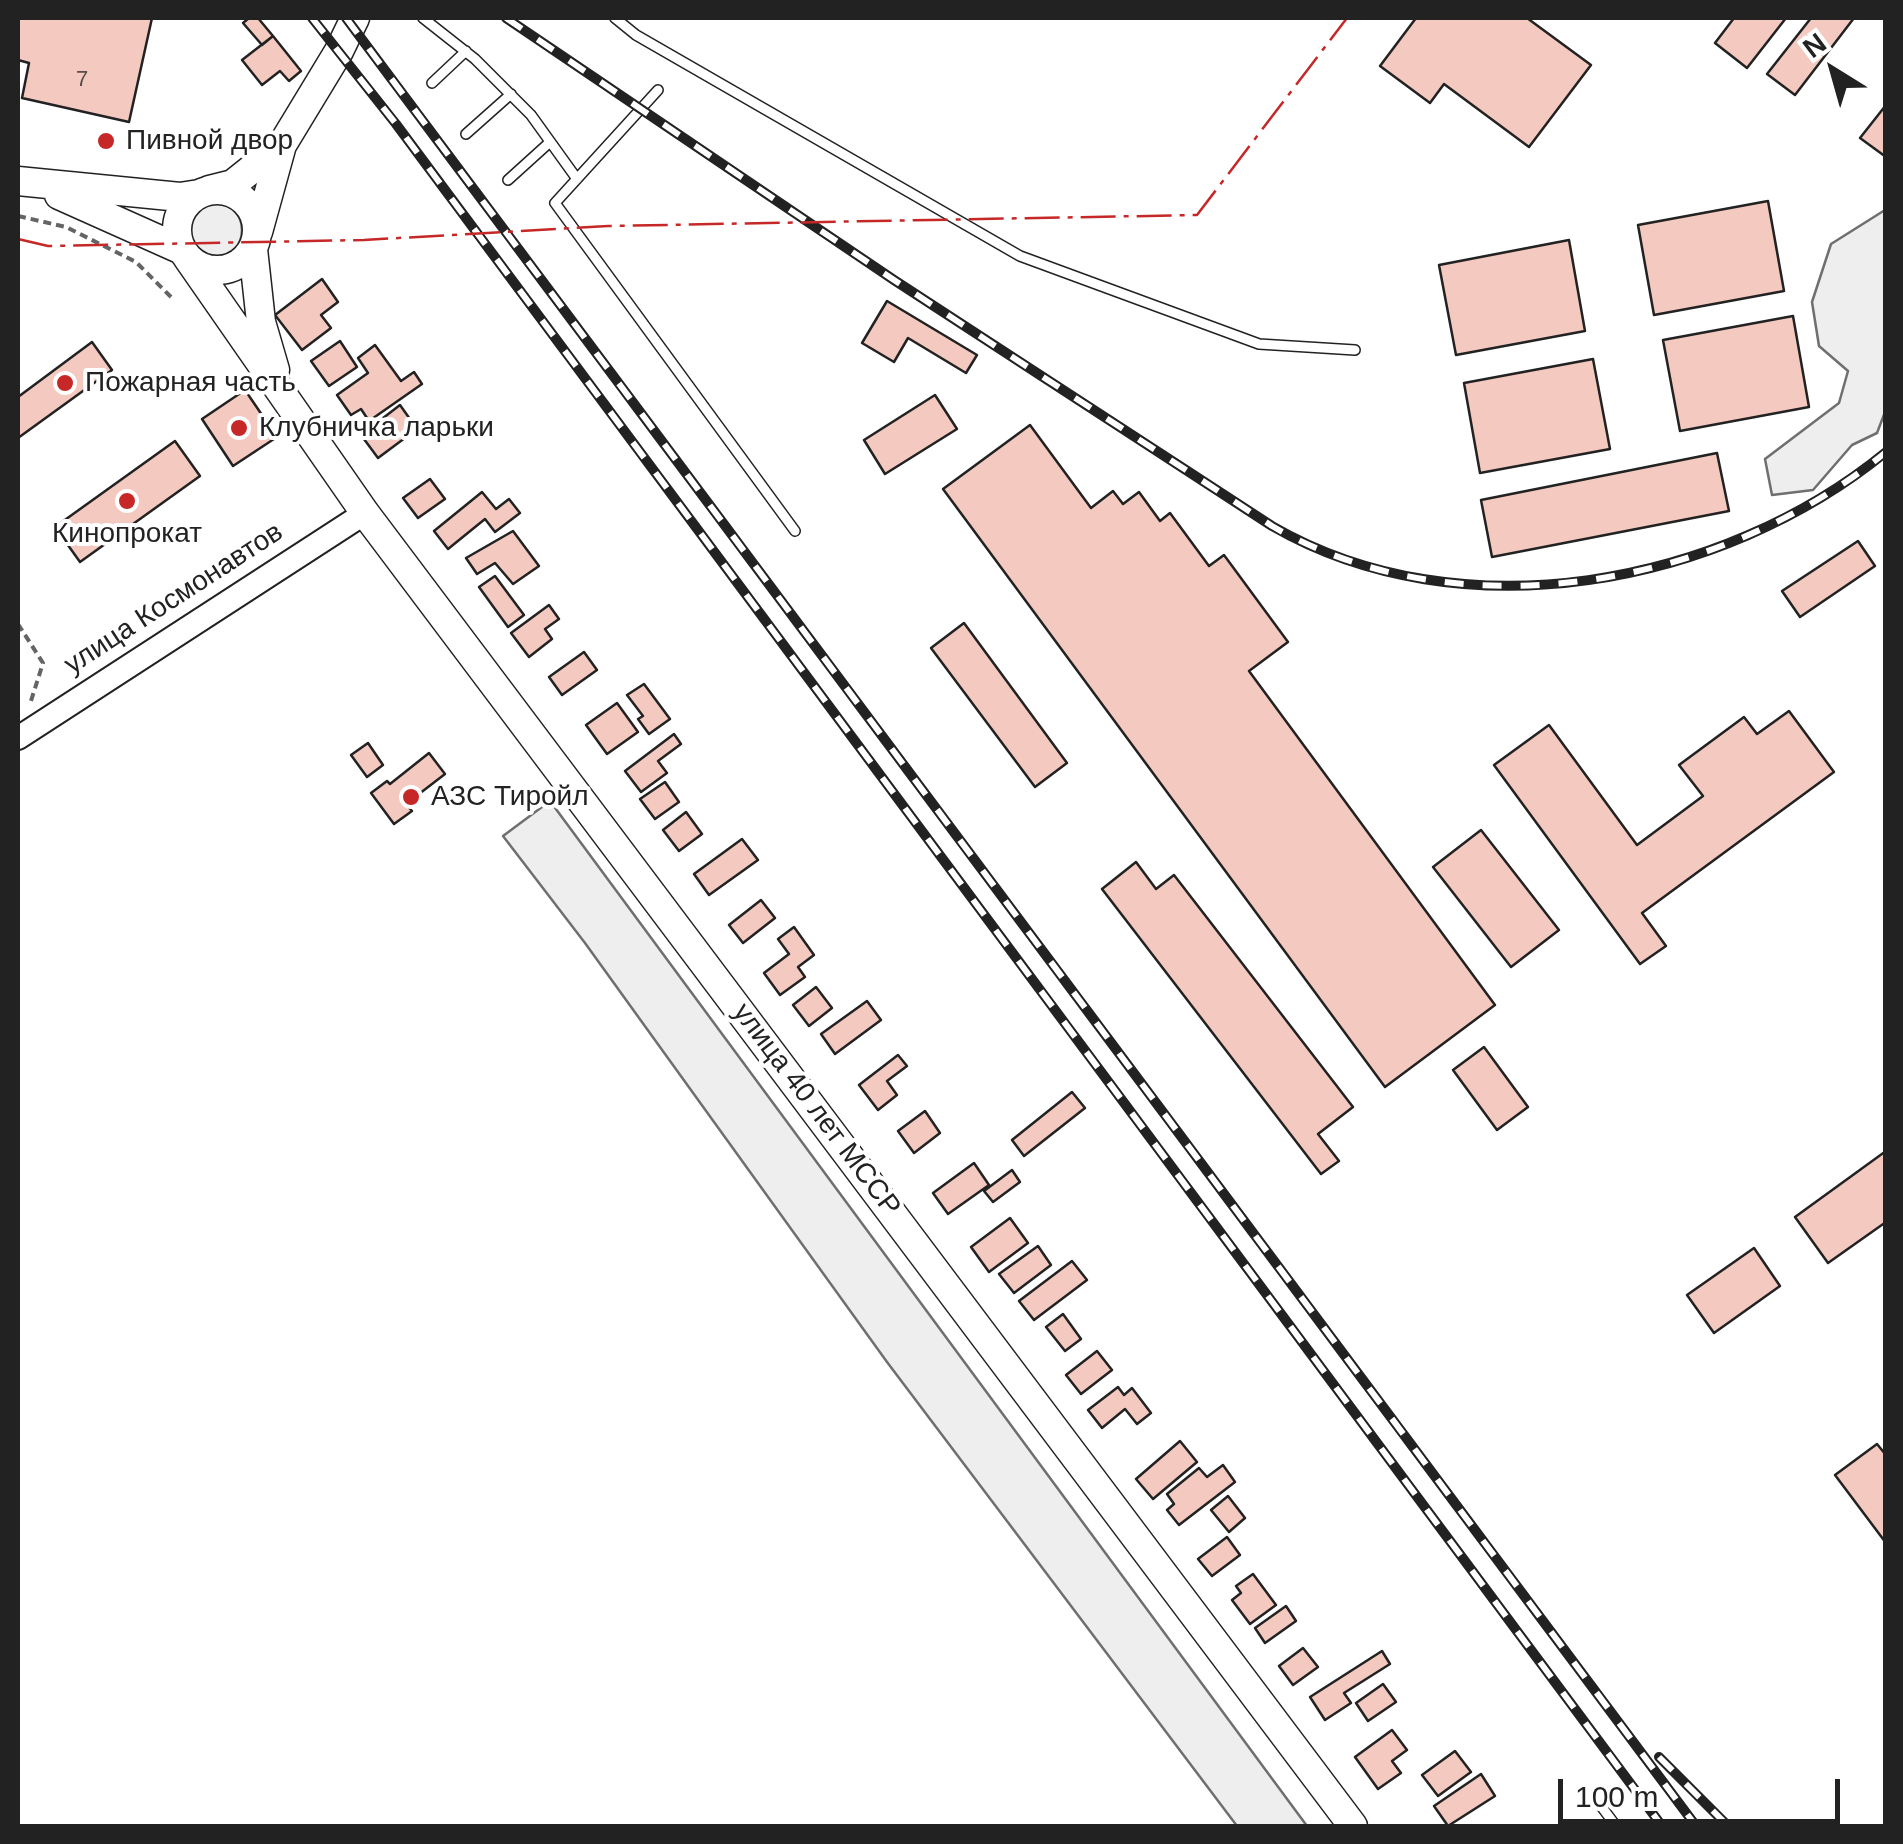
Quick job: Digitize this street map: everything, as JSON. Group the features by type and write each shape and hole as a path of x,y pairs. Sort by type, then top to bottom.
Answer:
{"main road":[{"path":"26,183 185,254 206,269 228,269 247,258 282,145 340,51 355,18"},
{"path":"26,183 180,197 233,184 282,145"},
{"path":"185,254 177,229 179,218 183,208 204,192 224,190 250,206 256,219 255,241"},
{"name":"улица 40 лет МССР","path":"255,241 261,322 281,390"},
{"name":"улица 40 лет МССР","path":"185,254 364,513 566,776 1353,1826"}],"street":[{"name":"улица Космонавтов","path":"25,732 364,513"}],"lane":[{"path":"423,18 466,51 531,115 576,179"},
{"path":"615,18 653,45 1020,256 1259,344 1355,350"},
{"path":"432,83 466,51"},
{"path":"658,90 555,202 794,531"},
{"path":"466,134 511,94"},
{"path":"508,180 550,142"},
{"path":"1601,1806 1616,1826"}],"path":[{"path":"18,216 66,227 136,262 171,297"},
{"path":"18,624 44,664 27,710 25,732"}],"shaded area":[{"path":"212,200 233,209 242,230 233,251 212,260 191,251 182,230 191,209"},
{"path":"1885,210 1885,412 1877,433 1852,445 1813,490 1772,495 1765,459 1839,403 1848,371 1819,346 1812,302 1831,244"},
{"path":"550,801 1307,1826 1237,1826 887,1362 585,943 503,836"}],"building":[{"path":"18,18 152,18 129,122 22,98 29,63 18,60"},
{"path":"258,18 273,36 262,45 243,23"},
{"path":"1416,18 1527,18 1591,65 1529,147 1444,84 1430,103 1380,66"},
{"path":"1734,18 1786,18 1747,68 1715,43"},
{"path":"1811,18 1854,18 1795,95 1767,74"},
{"path":"273,36 301,71 289,81 280,71 262,85 242,60"},
{"path":"1886,105 1886,157 1860,138"},
{"path":"1768,201 1784,291 1654,315 1638,225"},
{"path":"1569,240 1585,331 1456,355 1439,265"},
{"path":"322,279 338,302 321,315 331,328 302,350 275,315"},
{"path":"887,301 977,355 966,373 908,338 894,362 862,343"},
{"path":"1793,316 1809,407 1680,431 1663,340"},
{"path":"340,341 357,367 329,386 311,361"},
{"name":"Пожарная часть","path":"92,342 112,370 18,438 18,397"},
{"path":"375,345 401,381 414,372 422,384 369,421 361,409 351,415 337,395 368,373 358,358"},
{"path":"1593,359 1610,449 1480,473 1464,383"},
{"name":"Клубничка ларьки","path":"245,390 277,437 233,466 202,419"},
{"path":"935,395 957,429 885,474 864,440"},
{"path":"400,405 417,429 378,458 361,435"},
{"path":"1030,425 1091,508 1113,491 1123,504 1139,492 1160,521 1170,513 1209,566 1224,555 1288,642 1249,671 1495,1005 1385,1087 943,489"},
{"name":"Кинопрокат","path":"175,441 200,476 80,562 55,527"},
{"path":"1717,453 1729,511 1492,557 1481,500"},
{"path":"430,479 445,499 418,518 403,498"},
{"path":"482,492 496,509 509,499 520,513 495,532 485,519 448,549 434,531"},
{"path":"513,531 539,566 513,584 495,563 477,574 466,558"},
{"path":"1858,541 1875,566 1800,617 1782,591"},
{"path":"495,576 524,615 508,627 479,587"},
{"path":"549,605 559,619 545,629 552,639 529,657 511,633"},
{"path":"964,623 1067,763 1035,787 931,648"},
{"path":"584,652 597,670 562,695 549,677"},
{"path":"644,684 670,719 649,734 638,719 643,716 627,695"},
{"path":"617,703 638,732 607,754 586,725"},
{"path":"1789,711 1834,772 1642,913 1666,946 1640,964 1494,765 1549,725 1637,845 1703,796 1679,765 1744,717 1757,734"},
{"path":"674,734 681,744 658,761 667,773 641,792 625,771"},
{"path":"368,743 383,765 367,777 351,755"},
{"path":"429,753 445,774 406,804 412,811 394,824 371,793 387,781 390,784"},
{"path":"665,782 679,802 655,819 640,799"},
{"path":"686,812 702,834 679,851 663,830"},
{"path":"1481,830 1559,930 1511,967 1433,867"},
{"path":"742,839 758,860 709,895 694,874"},
{"path":"1136,862 1156,889 1174,875 1353,1107 1318,1134 1339,1161 1321,1174 1102,889"},
{"path":"761,900 775,918 743,943 729,925"},
{"path":"794,927 814,955 798,967 805,977 780,995 764,973 789,954 778,939"},
{"path":"816,987 832,1008 809,1026 793,1005"},
{"path":"867,1001 881,1020 835,1054 821,1034"},
{"path":"1484,1047 1528,1107 1497,1130 1453,1070"},
{"path":"898,1055 907,1066 887,1081 897,1095 878,1110 859,1085"},
{"path":"1072,1092 1085,1108 1024,1156 1012,1140"},
{"path":"925,1111 940,1133 914,1153 898,1131"},
{"path":"1886,1151 1886,1222 1828,1263 1795,1217"},
{"path":"974,1163 989,1185 948,1214 933,1193"},
{"path":"1012,1170 1020,1182 993,1202 984,1191"},
{"path":"1010,1218 1028,1243 989,1272 971,1247"},
{"path":"1038,1246 1051,1265 1014,1293 999,1274"},
{"path":"1754,1248 1780,1286 1714,1333 1687,1295"},
{"path":"1072,1261 1087,1280 1034,1320 1019,1301"},
{"path":"1063,1314 1081,1339 1065,1351 1046,1327"},
{"path":"1097,1351 1112,1370 1081,1394 1066,1375"},
{"path":"1118,1387 1124,1395 1132,1388 1151,1413 1137,1424 1125,1409 1102,1428 1088,1410"},
{"path":"1180,1441 1197,1462 1153,1499 1136,1479"},
{"path":"1877,1444 1886,1455 1886,1543 1835,1475"},
{"path":"1223,1465 1235,1482 1179,1525 1167,1510 1174,1504 1167,1494 1199,1468 1207,1477"},
{"path":"1228,1496 1245,1518 1229,1532 1211,1510"},
{"path":"1227,1537 1240,1555 1212,1576 1198,1559"},
{"path":"1253,1574 1276,1605 1250,1624 1232,1600 1241,1593 1236,1586"},
{"path":"1286,1606 1296,1621 1265,1643 1255,1628"},
{"path":"1303,1648 1318,1667 1293,1685 1279,1666"},
{"path":"1382,1651 1390,1664 1344,1693 1351,1703 1325,1720 1310,1697"},
{"path":"1383,1684 1396,1702 1368,1721 1356,1703"},
{"path":"1392,1730 1407,1750 1392,1761 1401,1773 1378,1789 1355,1757"},
{"path":"1455,1751 1471,1772 1438,1796 1422,1775"},
{"path":"1481,1774 1495,1796 1448,1826 1434,1806"}],"railway":[{"path":"312,18 396,124 1662,1826"},
{"path":"346,18 1696,1826"},
{"path":"506,18 894,280 1272,526 1346,560 1425,579 1506,586 1588,580 1669,563 1747,535 1820,498 1886,452"},
{"path":"1659,1757 1728,1826"}],"power":[{"path":"18,239 48,246 364,240 608,226 1197,215 1347,18"}],"place":[{"name":"Пивной двор","path":"106,141"},
{"name":"Пожарная часть","path":"65,383"},
{"name":"Клубничка ларьки","path":"239,428"},
{"name":"Кинопрокат","path":"127,501"},
{"name":"АЗС Тиройл","path":"411,797"}]}
